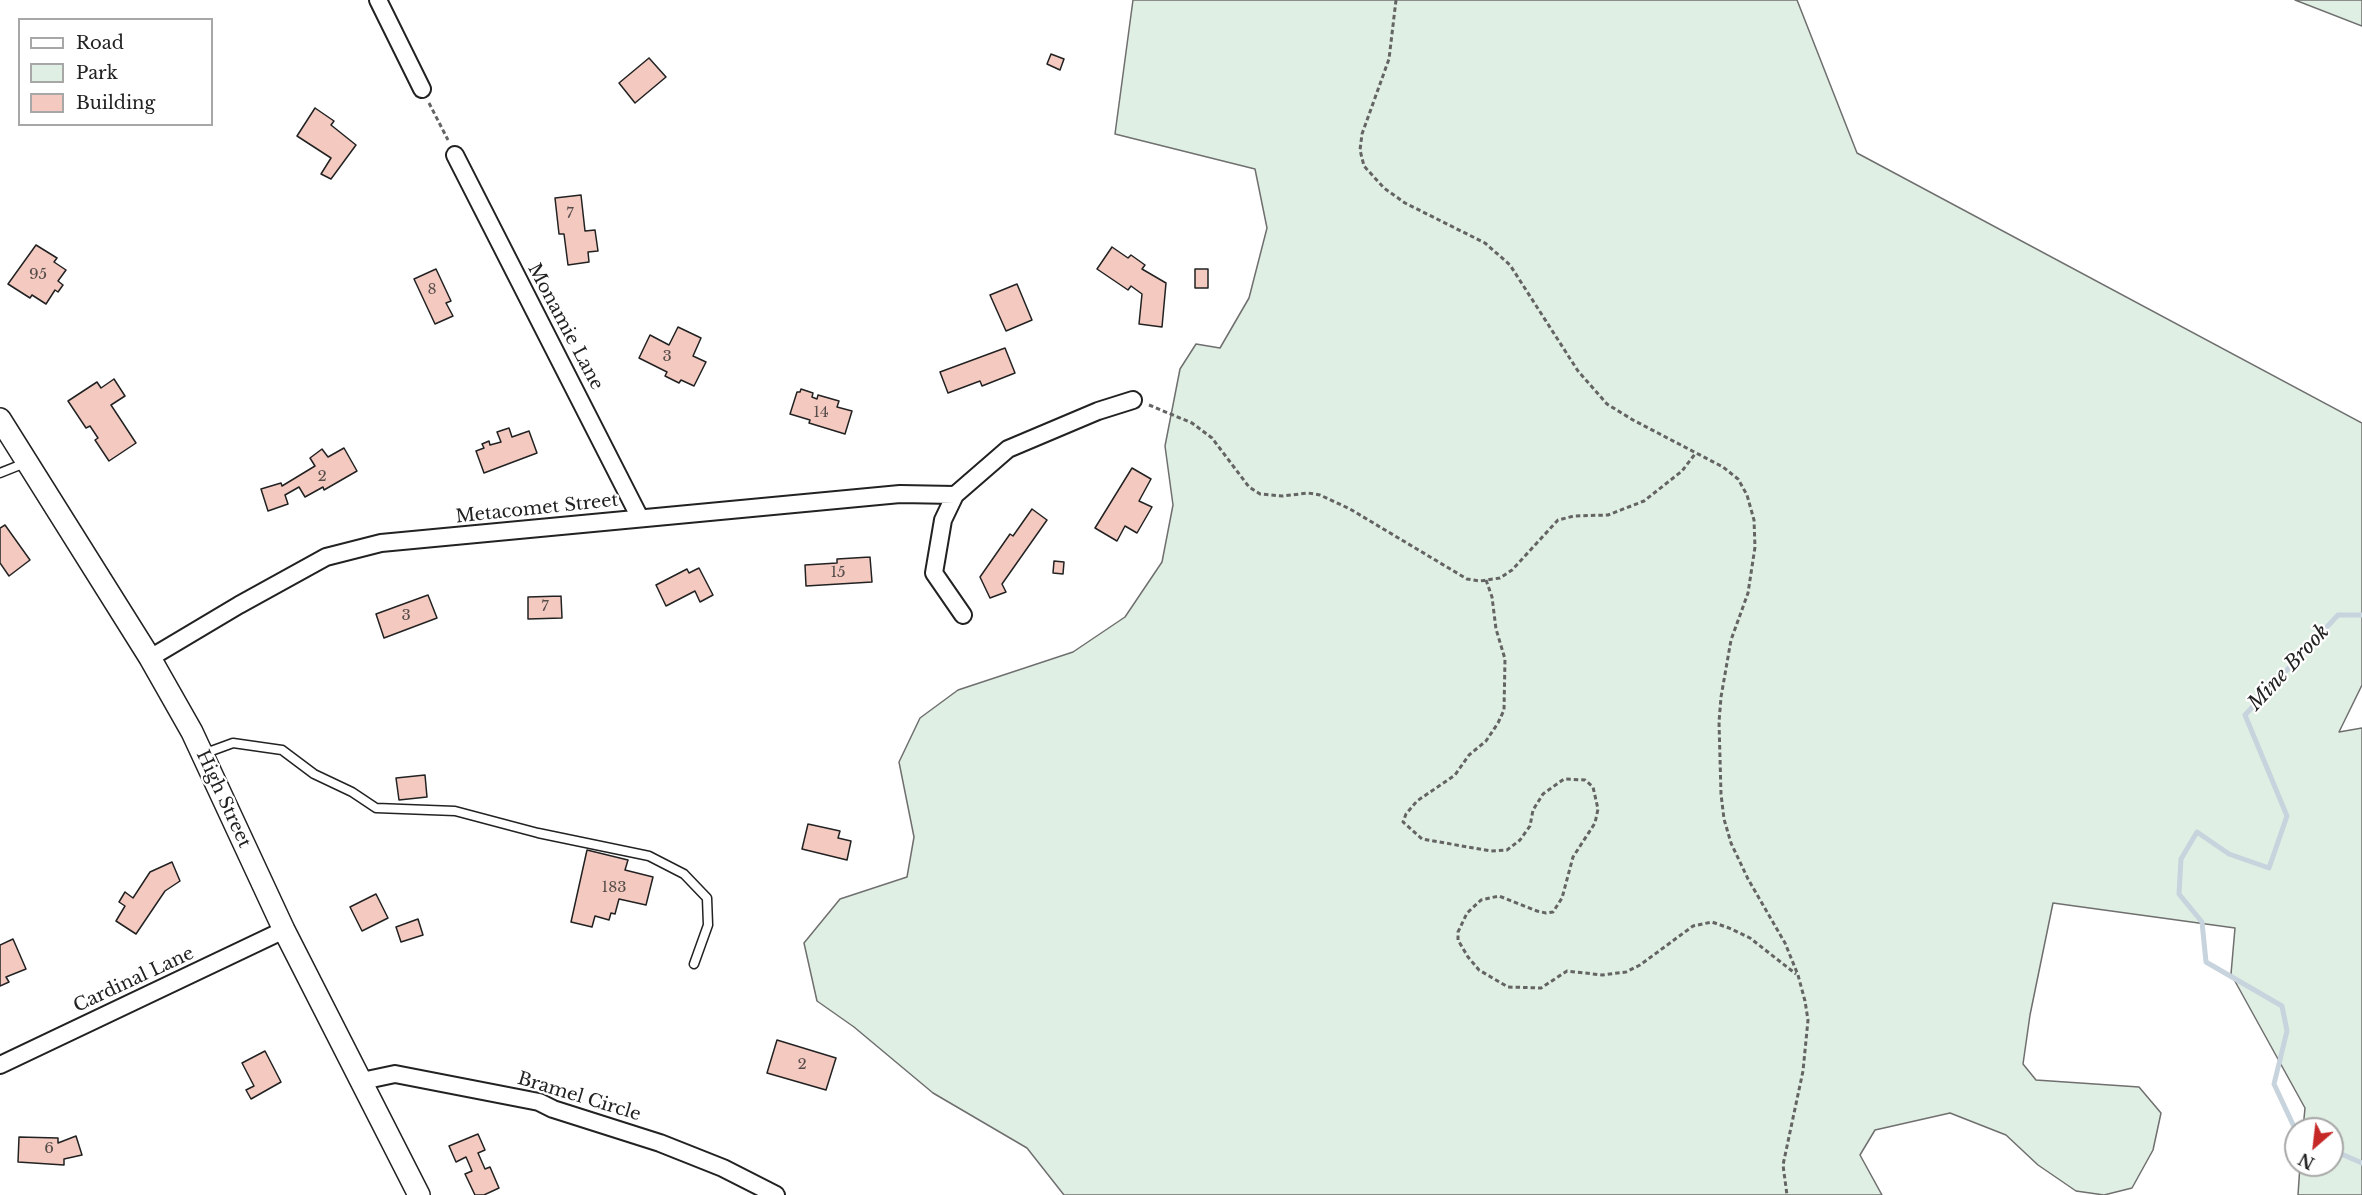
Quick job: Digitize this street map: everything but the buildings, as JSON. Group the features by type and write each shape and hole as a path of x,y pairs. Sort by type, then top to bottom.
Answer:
{"street":[{"path":"378,0 423,89"},
{"name":"Monamie Lane","path":"455,155 640,518"},
{"path":"963,615 934,573 943,520 955,495 1008,449 1098,411 1133,400"},
{"name":"High Street","path":"0,419 150,658 202,754 284,930 419,1195"},
{"name":"Metacomet Street","path":"150,658 326,557 381,543 900,494 955,495"},
{"name":"Cardinal Lane","path":"0,1065 284,930"},
{"name":"Bramel Circle","path":"362,1081 395,1074 539,1102 553,1109 660,1143 723,1168 776,1195"}],"lane":[{"path":"0,472 26,463"},
{"path":"202,754 233,742 282,750 314,774 352,792 376,808 455,811 537,833 649,856 684,874 707,898 708,925 694,964"}],"path":[{"path":"1396,0 1389,58 1362,134 1360,150 1364,165 1384,188 1405,203 1485,243 1510,265 1578,371 1597,394 1618,412 1723,467 1738,479 1747,495 1754,520 1755,547 1748,593 1731,640 1721,697 1719,746 1722,806 1727,832 1740,864 1785,943 1798,975 1808,1020 1800,1094 1783,1165 1787,1195"},
{"path":"423,89 455,155"},
{"path":"1133,400 1192,423 1199,428 1212,438 1249,487 1260,494 1320,495 1350,509 1467,579 1500,578 1512,570 1558,520 1574,516 1608,515 1644,501 1682,471 1695,454"},
{"path":"1486,580 1492,597 1496,629 1505,659 1504,710 1486,741 1469,755 1455,775 1417,801 1406,814 1403,822 1422,839 1441,841 1459,847 1507,850 1520,840 1530,826 1533,810 1543,794 1564,779 1585,780 1593,787 1598,809 1595,823 1573,857 1562,898 1553,912 1546,913 1499,896 1481,900 1467,913 1458,932 1458,940 1468,957 1479,969 1508,987 1541,988 1567,971 1602,975 1626,972 1640,965 1694,926 1712,922 1724,925 1750,938 1798,975"}],"green space":[{"path":"1133,0 1797,0 1857,153 2362,423 2362,685 2339,732 2362,728 2362,1195 2298,1195 2299,1177 2344,1177 2344,1117 2304,1117 2305,1108 2231,974 2235,928 2053,903 2030,1015 2023,1064 2036,1080 2139,1087 2161,1113 2153,1150 2132,1188 2104,1195 2076,1191 2038,1165 2006,1135 1950,1113 1875,1130 1860,1155 1882,1195 1064,1195 1027,1148 933,1093 854,1027 817,1001 804,943 840,899 907,877 914,837 899,762 920,718 958,690 1073,652 1125,617 1162,562 1173,505 1165,446 1180,369 1196,344 1220,348 1249,298 1267,228 1255,169 1115,134"},
{"path":"2295,0 2362,0 2362,26"}],"waterway":[{"name":"Mine Brook","path":"2289,1117 2274,1084 2287,1031 2282,1006 2206,962 2202,922 2179,894 2181,859 2197,832 2229,854 2269,868 2287,816 2245,715 2338,615 2362,615"},
{"name":"Mine Brook","path":"2344,1155 2362,1163"}]}
